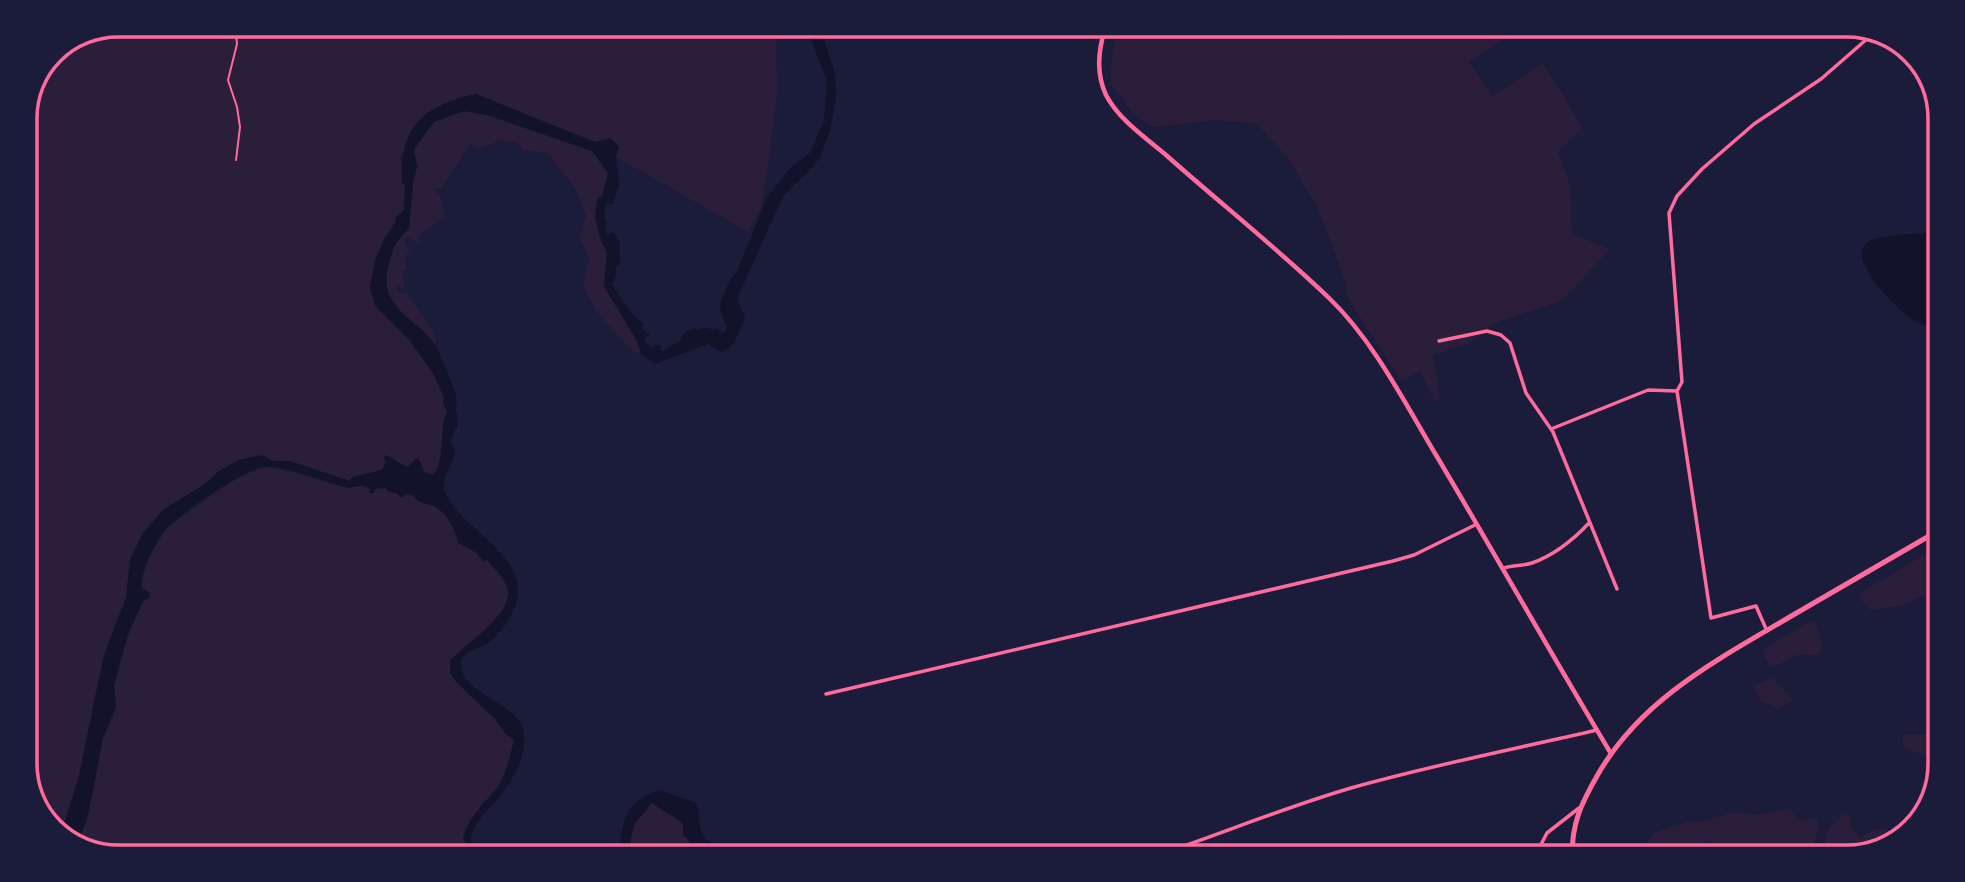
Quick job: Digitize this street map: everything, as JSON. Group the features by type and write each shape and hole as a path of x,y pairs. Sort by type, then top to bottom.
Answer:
{"main road":[{"path":"1103,37 1098,61 1101,80 1111,104 1346,315 1380,363 1504,568 1610,752"},
{"path":"1574,845 1579,808 1610,752 1632,725 1659,700 1767,631 1928,537"}],"street":[{"path":"1767,631 1756,606 1711,618 1676,391 1682,382 1669,213 1677,196 1702,169 1754,124 1821,79 1867,39"},
{"path":"1439,341 1487,331 1502,335 1510,343 1527,393 1551,429 1617,589"},
{"path":"1551,429 1648,390 1676,391"},
{"path":"1504,568 1530,564 1553,553 1574,539 1589,523"},
{"path":"825,694 1393,561 1414,555 1477,524"},
{"path":"1186,845 1353,787 1497,751 1597,730"},
{"path":"1541,845 1547,833 1579,808"}],"path":[{"path":"236,37 228,80 240,127 236,160"}],"shaded area":[{"path":"118,37 776,37 777,96 762,206 748,232 595,143 476,94 457,98 404,150 400,157 405,185 404,210 390,230 386,242 375,306 410,341 433,373 444,397 447,412 437,468 433,475 424,472 421,461 413,461 408,467 384,456 386,462 382,470 350,481 290,461 239,460 163,510 143,533 130,560 126,598 116,621 95,695 79,776 64,825 45,800 37,770 37,112 43,87 60,60 87,43"},
{"path":"810,37 823,37 835,74 836,96 830,130 821,156 783,196 737,299 745,318 734,342 721,352 708,344 655,364 641,354 637,341 604,286 607,252 595,217 597,199 602,196 608,173 592,151 488,115 464,111 434,122 414,149 417,167 409,229 398,241 391,255 386,281 394,303 436,346 455,393 457,429 451,441 455,453 444,481 444,490 450,502 500,552 517,580 517,602 506,623 497,635 466,654 461,661 463,675 479,691 519,720 524,737 523,752 514,775 501,795 481,817 470,840 474,845 467,845 463,838 466,829 500,783 514,740 456,682 450,673 450,661 489,626 505,606 508,595 504,581 486,559 484,562 477,553 458,543 453,526 446,515 413,495 399,497 386,488 374,489 375,492 371,494 370,488 367,487 345,487 296,472 266,467 244,475 198,503 173,522 157,542 142,581 142,588 149,592 150,597 143,601 127,637 114,686 116,707 103,738 87,820 80,836 64,825 79,776 104,655 126,598 130,560 143,533 163,510 205,484 219,471 239,460 262,455 273,461 290,461 349,481 353,477 382,470 386,462 383,455 408,467 418,457 424,472 433,475 437,468 447,412 444,397 433,373 410,341 375,306 370,288 375,261 385,237 395,225 396,217 404,210 402,164 410,133 418,122 442,105 476,94 595,142 610,138 619,146 616,157 619,184 613,203 605,205 604,215 607,235 614,232 619,241 620,264 616,267 612,285 631,313 644,325 642,329 650,335 645,338 646,343 653,349 654,345 659,345 662,352 680,341 687,331 701,327 715,330 717,328 721,333 727,328 721,311 722,299 736,273 767,198 791,167 810,153 824,120 827,80"},
{"path":"1116,37 1508,37 1469,61 1492,96 1543,64 1583,128 1558,152 1570,186 1572,234 1610,249 1562,301 1493,324 1467,344 1433,355 1440,399 1434,401 1420,371 1402,382 1346,295 1346,283 1318,209 1288,158 1257,124 1217,120 1153,127 1133,113 1110,83"},
{"path":"463,111 486,115 592,151 608,173 602,196 600,238 607,252 604,286 636,339 641,354 632,351 596,311 583,286 589,258 579,238 586,216 576,189 547,153 523,150 518,143 502,140 477,149 470,144 441,188 433,188 440,195 445,217 420,235 418,244 408,237 404,241 410,251 404,257 407,269 402,271 405,289 397,285 397,292 406,293 433,331 437,347 393,302 388,293 386,278 394,247 409,228 417,167 414,149 434,122"},
{"path":"1928,233 1928,326 1916,322 1899,309 1879,287 1864,263 1862,253 1870,241"},
{"path":"264,467 289,471 349,488 363,484 374,489 386,488 388,491 419,496 434,505 447,519 459,543 477,553 484,561 485,558 504,581 508,599 503,608 486,628 450,661 480,703 514,740 498,787 480,806 468,845 118,845 102,844 80,836 87,820 103,738 116,707 114,686 127,637 143,601 141,579 150,556 166,529 236,478"},
{"path":"1928,553 1928,597 1923,596 1901,606 1870,610 1860,599 1860,593"},
{"path":"1808,622 1816,624 1823,646 1820,653 1811,656 1797,655 1770,666 1763,650"},
{"path":"1773,678 1793,700 1778,709 1761,701 1753,685"},
{"path":"1903,734 1928,736 1928,757 1903,747"},
{"path":"659,790 696,803 702,832 715,845 694,845 683,835 683,824 652,803 634,824 630,845 620,845 628,814 638,801"},
{"path":"652,803 666,813 673,814 683,824 688,842 692,845 630,845 634,824"},
{"path":"1789,809 1800,821 1816,818 1819,826 1815,845 1713,845 1704,841 1704,845 1644,845 1654,833 1686,822 1701,822 1734,812 1757,815"},
{"path":"1844,814 1851,817 1850,825 1860,837 1882,829 1892,832 1858,845 1826,845 1827,832"}]}
